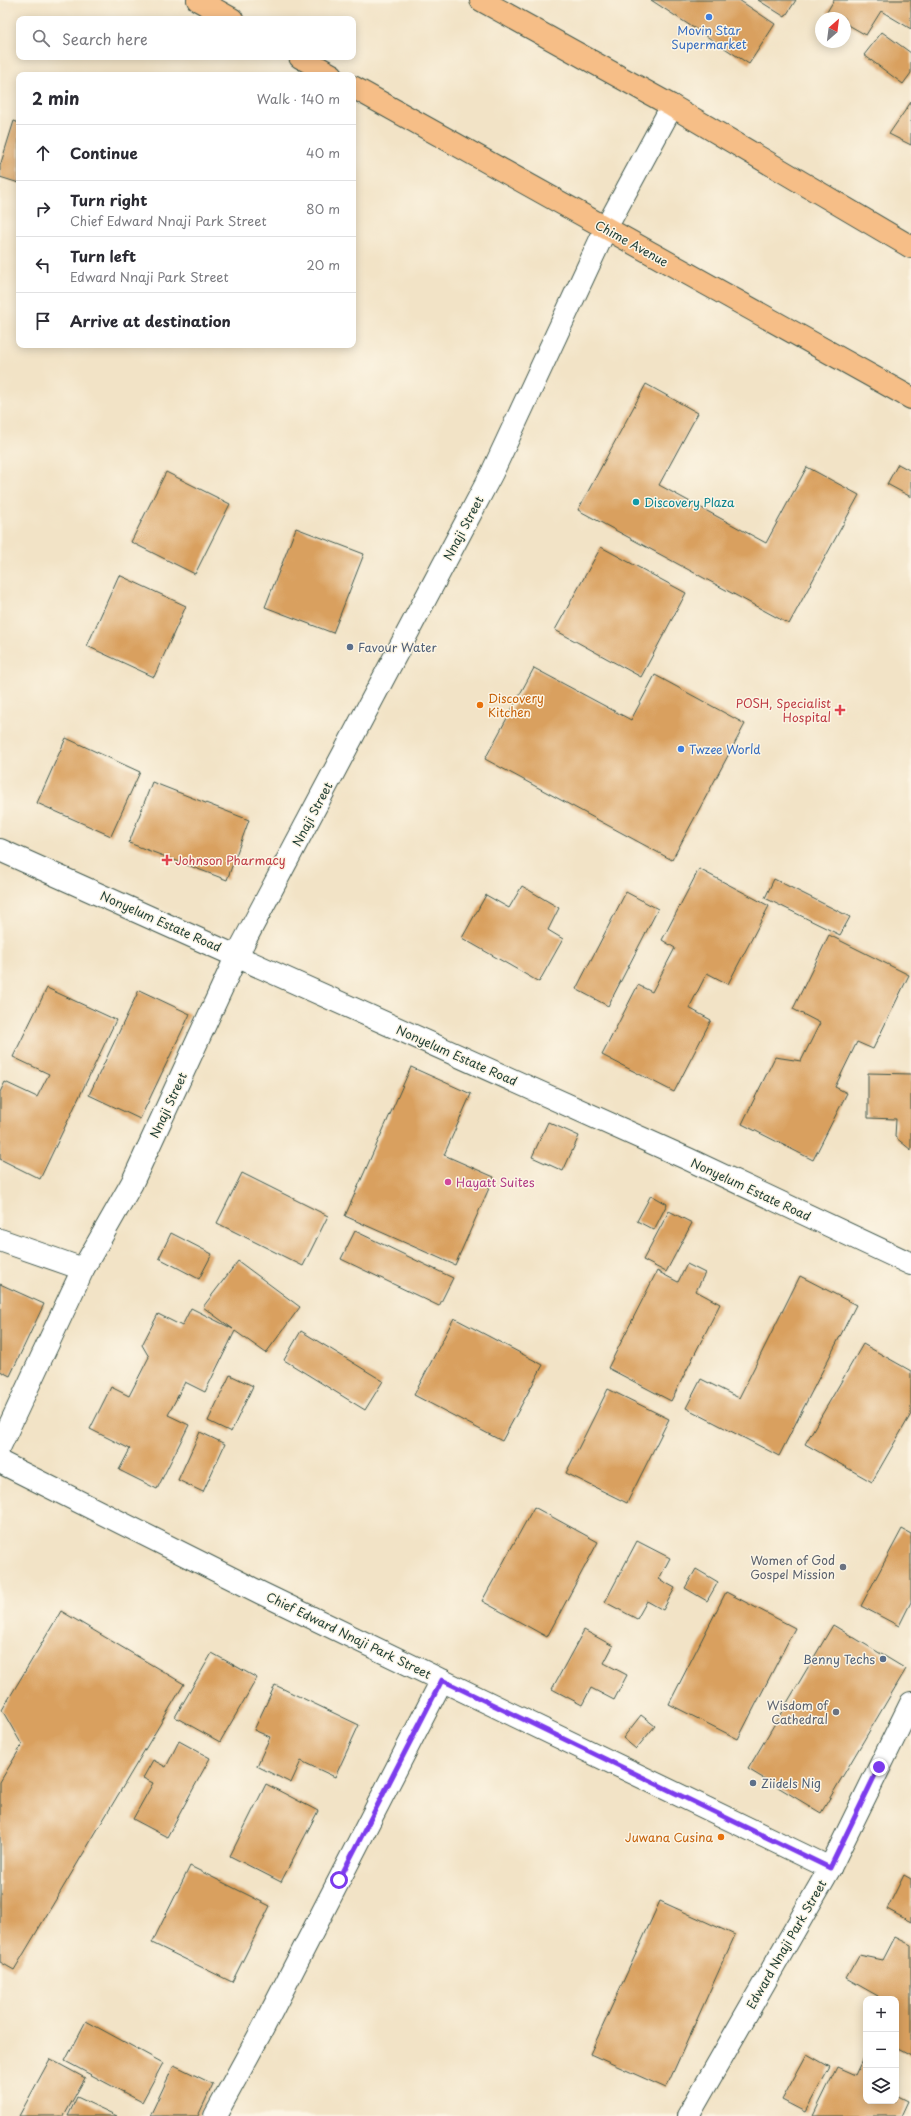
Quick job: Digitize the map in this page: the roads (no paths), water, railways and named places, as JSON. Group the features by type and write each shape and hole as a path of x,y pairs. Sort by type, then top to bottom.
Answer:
{"main road":[{"path":"198,0 227,16"},
{"path":"481,0 672,106 911,247"},
{"path":"305,60 327,72"},
{"name":"Chime Avenue","path":"356,89 911,398"}],"street":[{"name":"Nnaji Street","path":"0,1446 83,1270 132,1184 237,955 492,473 606,228 672,106"},
{"name":"Nonyelum Estate Road","path":"0,850 237,955 688,1159 911,1264"},
{"path":"0,1240 83,1270"},
{"name":"Chief Edward Nnaji Park Street","path":"0,1462 261,1593 830,1868"},
{"path":"215,2116 262,2030 442,1680"},
{"name":"Edward Nnaji Park Street","path":"688,2116 830,1868 911,1704"}],"place":[{"name":"Movin Star Supermarket","path":"709,17"},
{"name":"Discovery Plaza","path":"636,502"},
{"name":"Favour Water","path":"350,647"},
{"name":"Discovery Kitchen","path":"480,705"},
{"name":"POSH, Specialist Hospital","path":"840,710"},
{"name":"Twzee World","path":"681,749"},
{"name":"Johnson Pharmacy","path":"167,860"},
{"name":"Hayatt Suites","path":"448,1182"},
{"name":"Women of God Gospel Mission","path":"843,1567"},
{"name":"Benny Techs","path":"883,1659"},
{"name":"Wisdom of Cathedral","path":"836,1712"},
{"name":"Ziidels Nig","path":"753,1783"},
{"name":"Juwana Cusina","path":"721,1837"}]}
